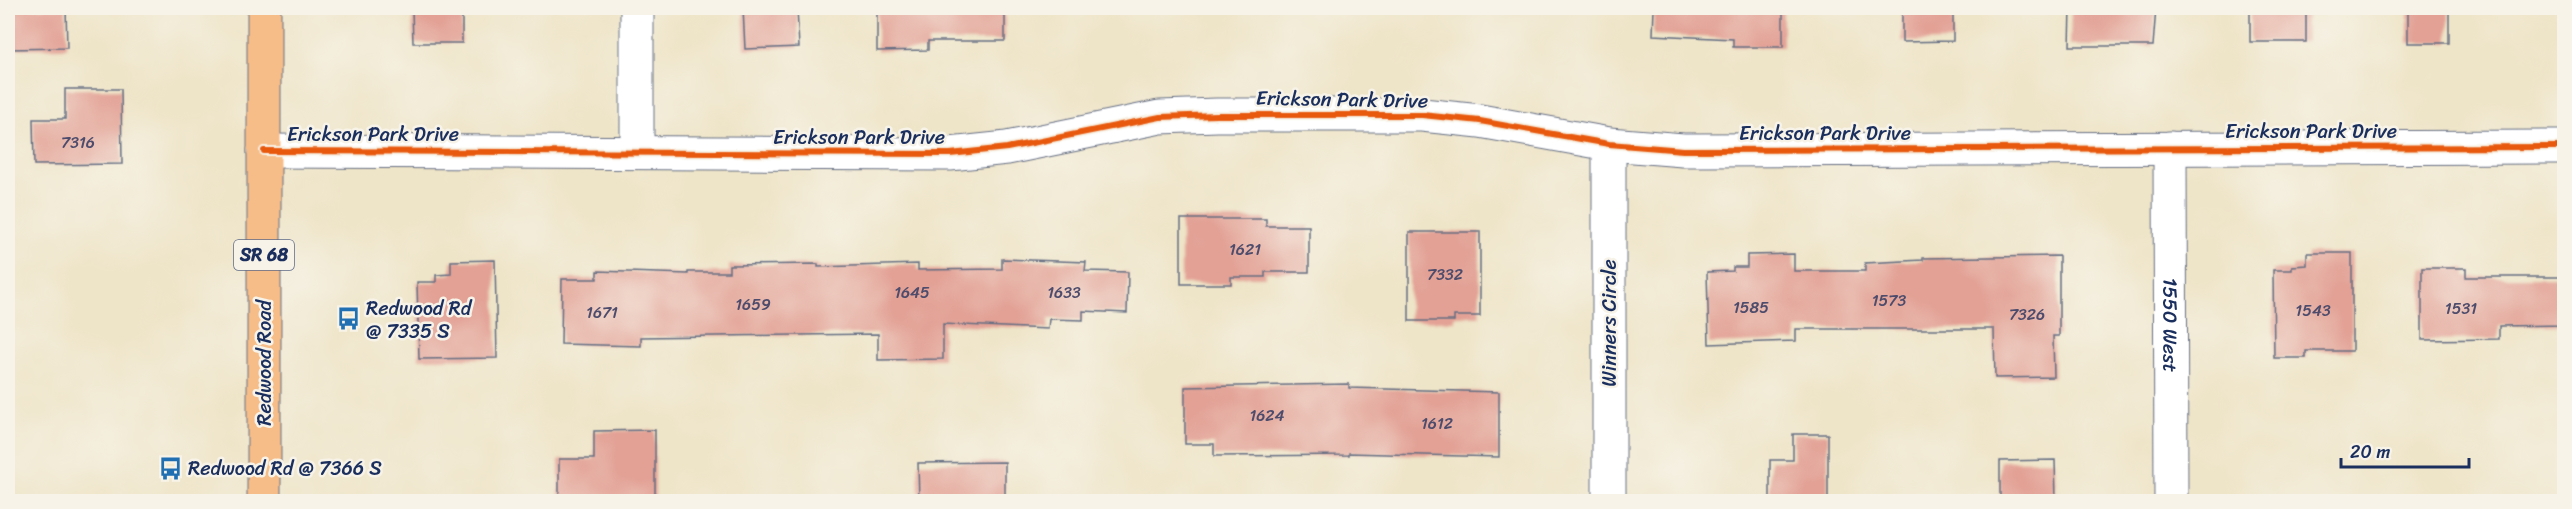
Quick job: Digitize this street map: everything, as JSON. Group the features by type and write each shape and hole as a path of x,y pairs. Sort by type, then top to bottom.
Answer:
{"main road":[{"name":"Redwood Road","path":"264,8 264,501"}],"street":[{"path":"636,152 637,8"},
{"name":"Erickson Park Drive","path":"264,150 950,154 1007,148 1160,117 1217,115 1422,115 1480,121 1609,144 1683,150 2565,147"},
{"name":"Winners Circle","path":"1609,144 1609,501"},
{"name":"1550 West","path":"2170,148 2171,501"}],"building":[{"path":"8,8 66,8 67,48 8,49"},
{"path":"412,8 462,8 462,43 413,43"},
{"path":"743,8 797,8 799,47 745,49"},
{"path":"877,8 1005,8 1005,41 928,41 928,50 877,51"},
{"path":"1654,8 1783,8 1783,47 1733,47 1733,39 1653,35"},
{"path":"1902,8 1953,8 1953,41 1902,42"},
{"path":"2071,8 2156,8 2153,46 2070,46"},
{"path":"2250,8 2306,8 2306,42 2250,42"},
{"path":"2408,8 2449,8 2449,43 2408,43"},
{"path":"65,89 121,89 122,164 34,165 33,119 65,119"},
{"path":"1181,219 1266,219 1266,226 1309,226 1309,272 1265,272 1265,277 1231,277 1231,284 1181,284"},
{"path":"1409,232 1480,232 1480,316 1454,316 1454,321 1409,321"},
{"path":"2307,253 2352,253 2352,351 2306,351 2306,358 2274,358 2273,270 2292,270 2292,266 2307,265"},
{"path":"1794,254 1794,271 1865,271 1865,263 1923,260 1923,258 2059,256 2059,336 2053,336 2054,377 1995,378 1994,329 1796,329 1796,341 1709,344 1707,272 1733,271 1733,267 1747,267 1747,255"},
{"path":"1002,259 1086,262 1085,271 1128,272 1127,313 1083,311 1083,320 1049,319 1048,329 943,324 943,359 878,360 878,334 641,337 641,346 561,344 562,279 597,279 597,271 688,274 688,272 729,272 729,265 818,264 818,267 918,264 918,270 1002,269"},
{"path":"495,260 497,358 419,359 417,282 436,282 436,275 451,274 451,261"},
{"path":"2422,268 2466,268 2466,277 2565,277 2565,325 2499,326 2499,339 2422,340"},
{"path":"1349,384 1349,388 1499,392 1499,457 1349,453 1349,455 1214,456 1214,444 1185,444 1185,387"},
{"path":"655,430 655,501 559,501 559,459 594,459 594,431"},
{"path":"1793,434 1828,434 1828,501 1770,501 1770,460 1793,460"},
{"path":"2055,460 2056,501 2000,501 2000,461"},
{"path":"1005,462 1005,501 919,501 918,463"}],"cycle path":[{"path":"264,151 950,154 1007,148 1160,117 1217,115 1422,115 1480,121 1609,144 1683,150 2564,147"}],"place":[{"name":"Redwood Rd @ 7335 S","path":"348,319"},
{"name":"Redwood Rd @ 7366 S","path":"170,468"}]}
